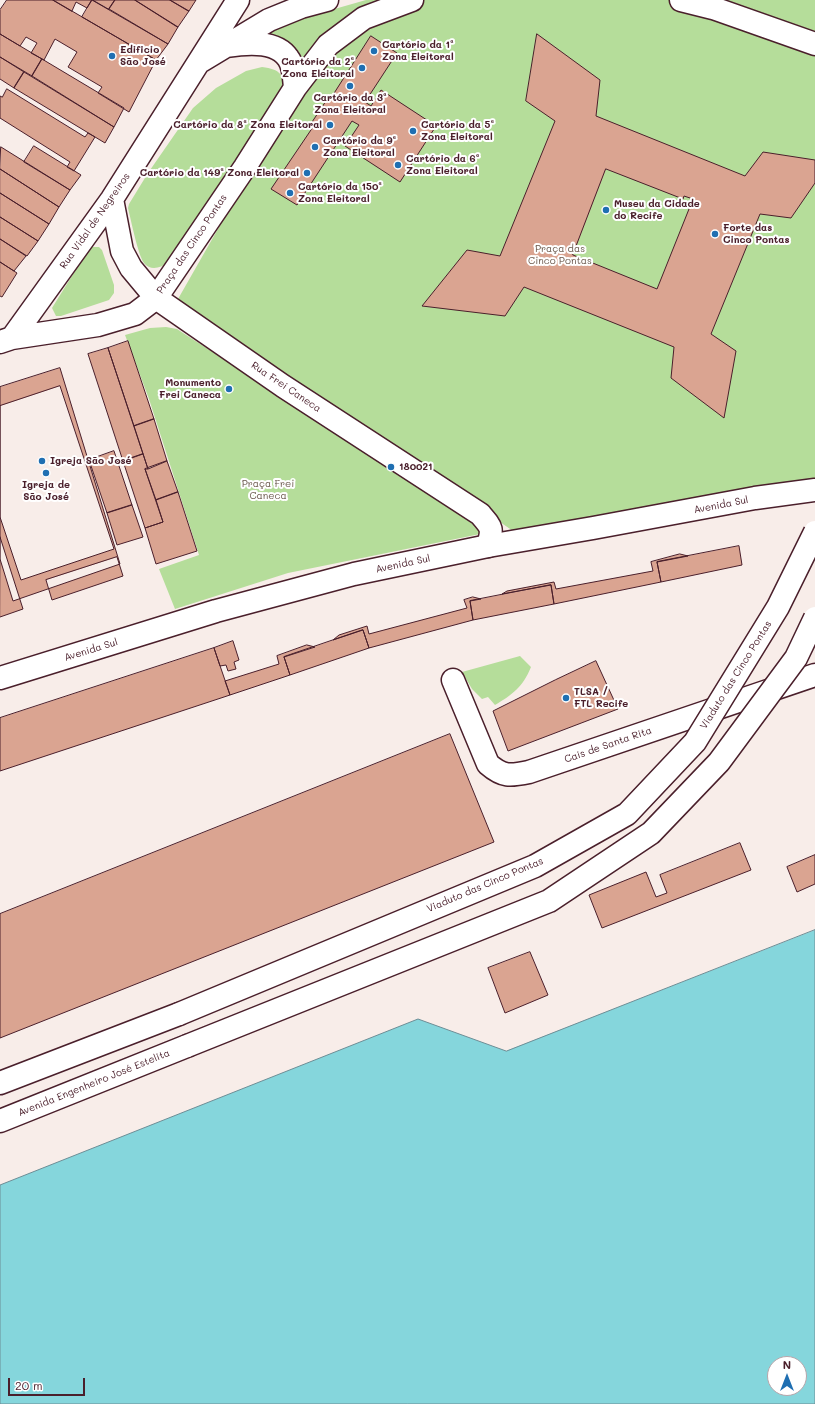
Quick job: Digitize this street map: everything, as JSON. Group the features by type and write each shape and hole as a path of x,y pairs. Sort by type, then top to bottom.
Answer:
{"main road":[{"name":"Rua Vidal de Negreiros","path":"4,337 112,199 238,0"},
{"path":"197,63 269,20 301,7 327,0"},
{"name":"Praça das Cinco Pontas","path":"4,337 105,323 135,314 156,298 245,166 295,88 328,45 364,18 412,0"},
{"path":"681,0 713,8 815,44"},
{"path":"223,47 247,43 265,45 281,50 289,59 294,74 295,88"},
{"name":"Rua Frei Caneca","path":"112,199 122,251 132,268 156,298 283,386 480,514 490,526 491,533 488,546"},
{"name":"Avenida Sul","path":"0,678 216,611 354,574 488,546 755,498 815,490"},
{"path":"480,514 511,534 530,539"},
{"name":"Viaduto das Cinco Pontas","path":"0,1083 179,1014 535,866 627,814 696,742 778,607 815,532"},
{"name":"Avenida Engenheiro José Estelita","path":"0,1120 549,901 651,833 719,762 796,658 815,618"},
{"name":"Cais de Santa Rita","path":"453,680 488,764 497,772 510,776 536,770 815,675"}],"green space":[{"name":"Praça das Cinco Pontas","path":"366,0 815,0 815,482 513,531 178,299 247,178 305,88 296,50 277,40 250,38 296,20"},
{"path":"262,67 273,69 280,74 283,79 280,93 276,100 167,263 156,268 146,266 137,245 128,208 129,204 148,173 193,108 216,88 246,71"},
{"path":"92,247 99,247 102,250 114,285 114,293 109,300 61,316 56,316 52,308"},
{"name":"Praça Frei Caneca","path":"166,327 177,329 222,358 485,528 485,533 288,573 175,609 159,569 199,555 149,399 125,335 150,328"},
{"path":"520,656 531,667 528,674 516,690 507,698 495,705 488,697 482,699 472,689 462,672"}],"water":[{"path":"815,930 815,1404 0,1404 0,1185 418,1019 506,1051"}],"building":[{"name":"Edificio São José","path":"7,0 53,0 156,60 129,112 98,93 102,87 68,67 77,52 55,39 44,60 31,53 37,43 26,37 20,46 0,34 0,10"},
{"path":"53,0 92,0 87,8 76,2 72,11"},
{"path":"92,0 168,44 156,60 82,17"},
{"path":"93,0 115,0 109,9"},
{"path":"115,0 135,0 178,27 168,44 109,9"},
{"path":"135,0 170,0 189,11 178,27"},
{"path":"170,0 196,0 189,11"},
{"path":"0,34 42,59 32,76 0,57"},
{"name":"Forte das Cinco Pontas","path":"537,34 600,80 596,116 745,176 763,152 815,160 815,183 791,218 760,214 711,334 736,351 724,418 671,378 674,347 524,287 505,316 422,306 467,250 500,256 555,121 526,101","holes":["606,169 683,199 684,196 693,199 657,289 573,255"]},
{"path":"371,36 397,53 365,102 371,106 381,90 436,126 400,182 345,146 359,125 352,121 297,205 271,189 315,124 312,122 326,101 328,102"},
{"path":"0,57 24,72 14,88 0,79"},
{"path":"42,59 124,108 114,127 32,76"},
{"path":"24,72 114,127 105,143 14,88"},
{"path":"7,89 85,137 88,133 95,137 74,171 67,167 70,162 0,118 0,96 2,97"},
{"path":"34,146 81,175 70,190 24,162"},
{"path":"1,147 70,190 59,207 0,169"},
{"path":"0,169 59,207 49,224 0,193"},
{"path":"0,193 49,224 38,241 0,217"},
{"path":"0,217 38,241 27,256 0,239"},
{"path":"0,239 26,256 14,271 0,262"},
{"path":"0,262 17,273 2,297 0,296"},
{"path":"128,341 154,419 134,426 108,348"},
{"path":"108,348 143,454 123,461 88,354"},
{"name":"Igreja São José","path":"60,368 120,564 13,601 0,559 0,387"},
{"name":"Igreja São José","path":"60,386 114,549 21,580 0,517 0,406"},
{"path":"154,419 167,461 148,469 134,426"},
{"path":"114,451 132,505 107,513 89,460"},
{"path":"143,454 148,469 145,469 163,522 145,528 123,461"},
{"path":"167,461 178,492 156,500 145,469"},
{"path":"178,492 197,551 156,564 145,528 163,522 156,500"},
{"path":"132,505 143,537 117,545 107,513"},
{"path":"0,537 23,609 0,617"},
{"path":"739,546 742,565 661,582 657,562"},
{"path":"680,554 688,556 657,562 661,582 554,604 551,585 502,594 507,591 554,582 556,589 653,571 651,562"},
{"path":"117,557 123,576 52,600 46,580"},
{"path":"551,585 554,604 473,620 470,601"},
{"path":"473,597 481,599 470,601 473,620 369,648 363,630 333,640 339,635 367,626 369,634 467,608 464,600"},
{"path":"363,630 369,648 290,675 284,657"},
{"path":"233,641 239,660 234,662 236,669 228,671 226,665 220,666 214,648"},
{"path":"307,645 315,647 284,657 290,675 230,695 225,681 279,664 277,656"},
{"path":"214,648 230,695 0,771 0,718"},
{"name":"TLSA / FTL Recife","path":"596,661 618,709 508,751 493,711"},
{"path":"450,734 494,842 0,1038 0,914"},
{"path":"740,843 751,870 602,928 589,895 646,872 656,897 667,893 660,875"},
{"path":"815,855 815,884 797,892 787,867"},
{"path":"530,952 548,995 505,1013 488,968"}],"place":[{"name":"Cartório da 1ª Zona Eleitoral","path":"374,51"},
{"name":"Edificio São José","path":"112,56"},
{"name":"Cartório da 2ª Zona Eleitoral","path":"362,68"},
{"name":"Cartório da 3ª Zona Eleitoral","path":"350,86"},
{"name":"Cartório da 8ª Zona Eleitoral","path":"330,125"},
{"name":"Cartório da 5ª Zona Eleitoral","path":"413,131"},
{"name":"Cartório da 9ª Zona Eleitoral","path":"315,147"},
{"name":"Cartório da 6ª Zona Eleitoral","path":"398,165"},
{"name":"Cartório da 149ª Zona Eleitoral","path":"307,173"},
{"name":"Cartório da 150ª Zona Eleitoral","path":"290,193"},
{"name":"Museu da Cidade do Recife","path":"606,210"},
{"name":"Forte das Cinco Pontas","path":"715,234"},
{"name":"Monumento Frei Caneca","path":"229,389"},
{"name":"Igreja São José","path":"42,461"},
{"name":"180021","path":"391,467"},
{"name":"Igreja de São José","path":"46,473"},
{"name":"TLSA / FTL Recife","path":"566,698"}]}
